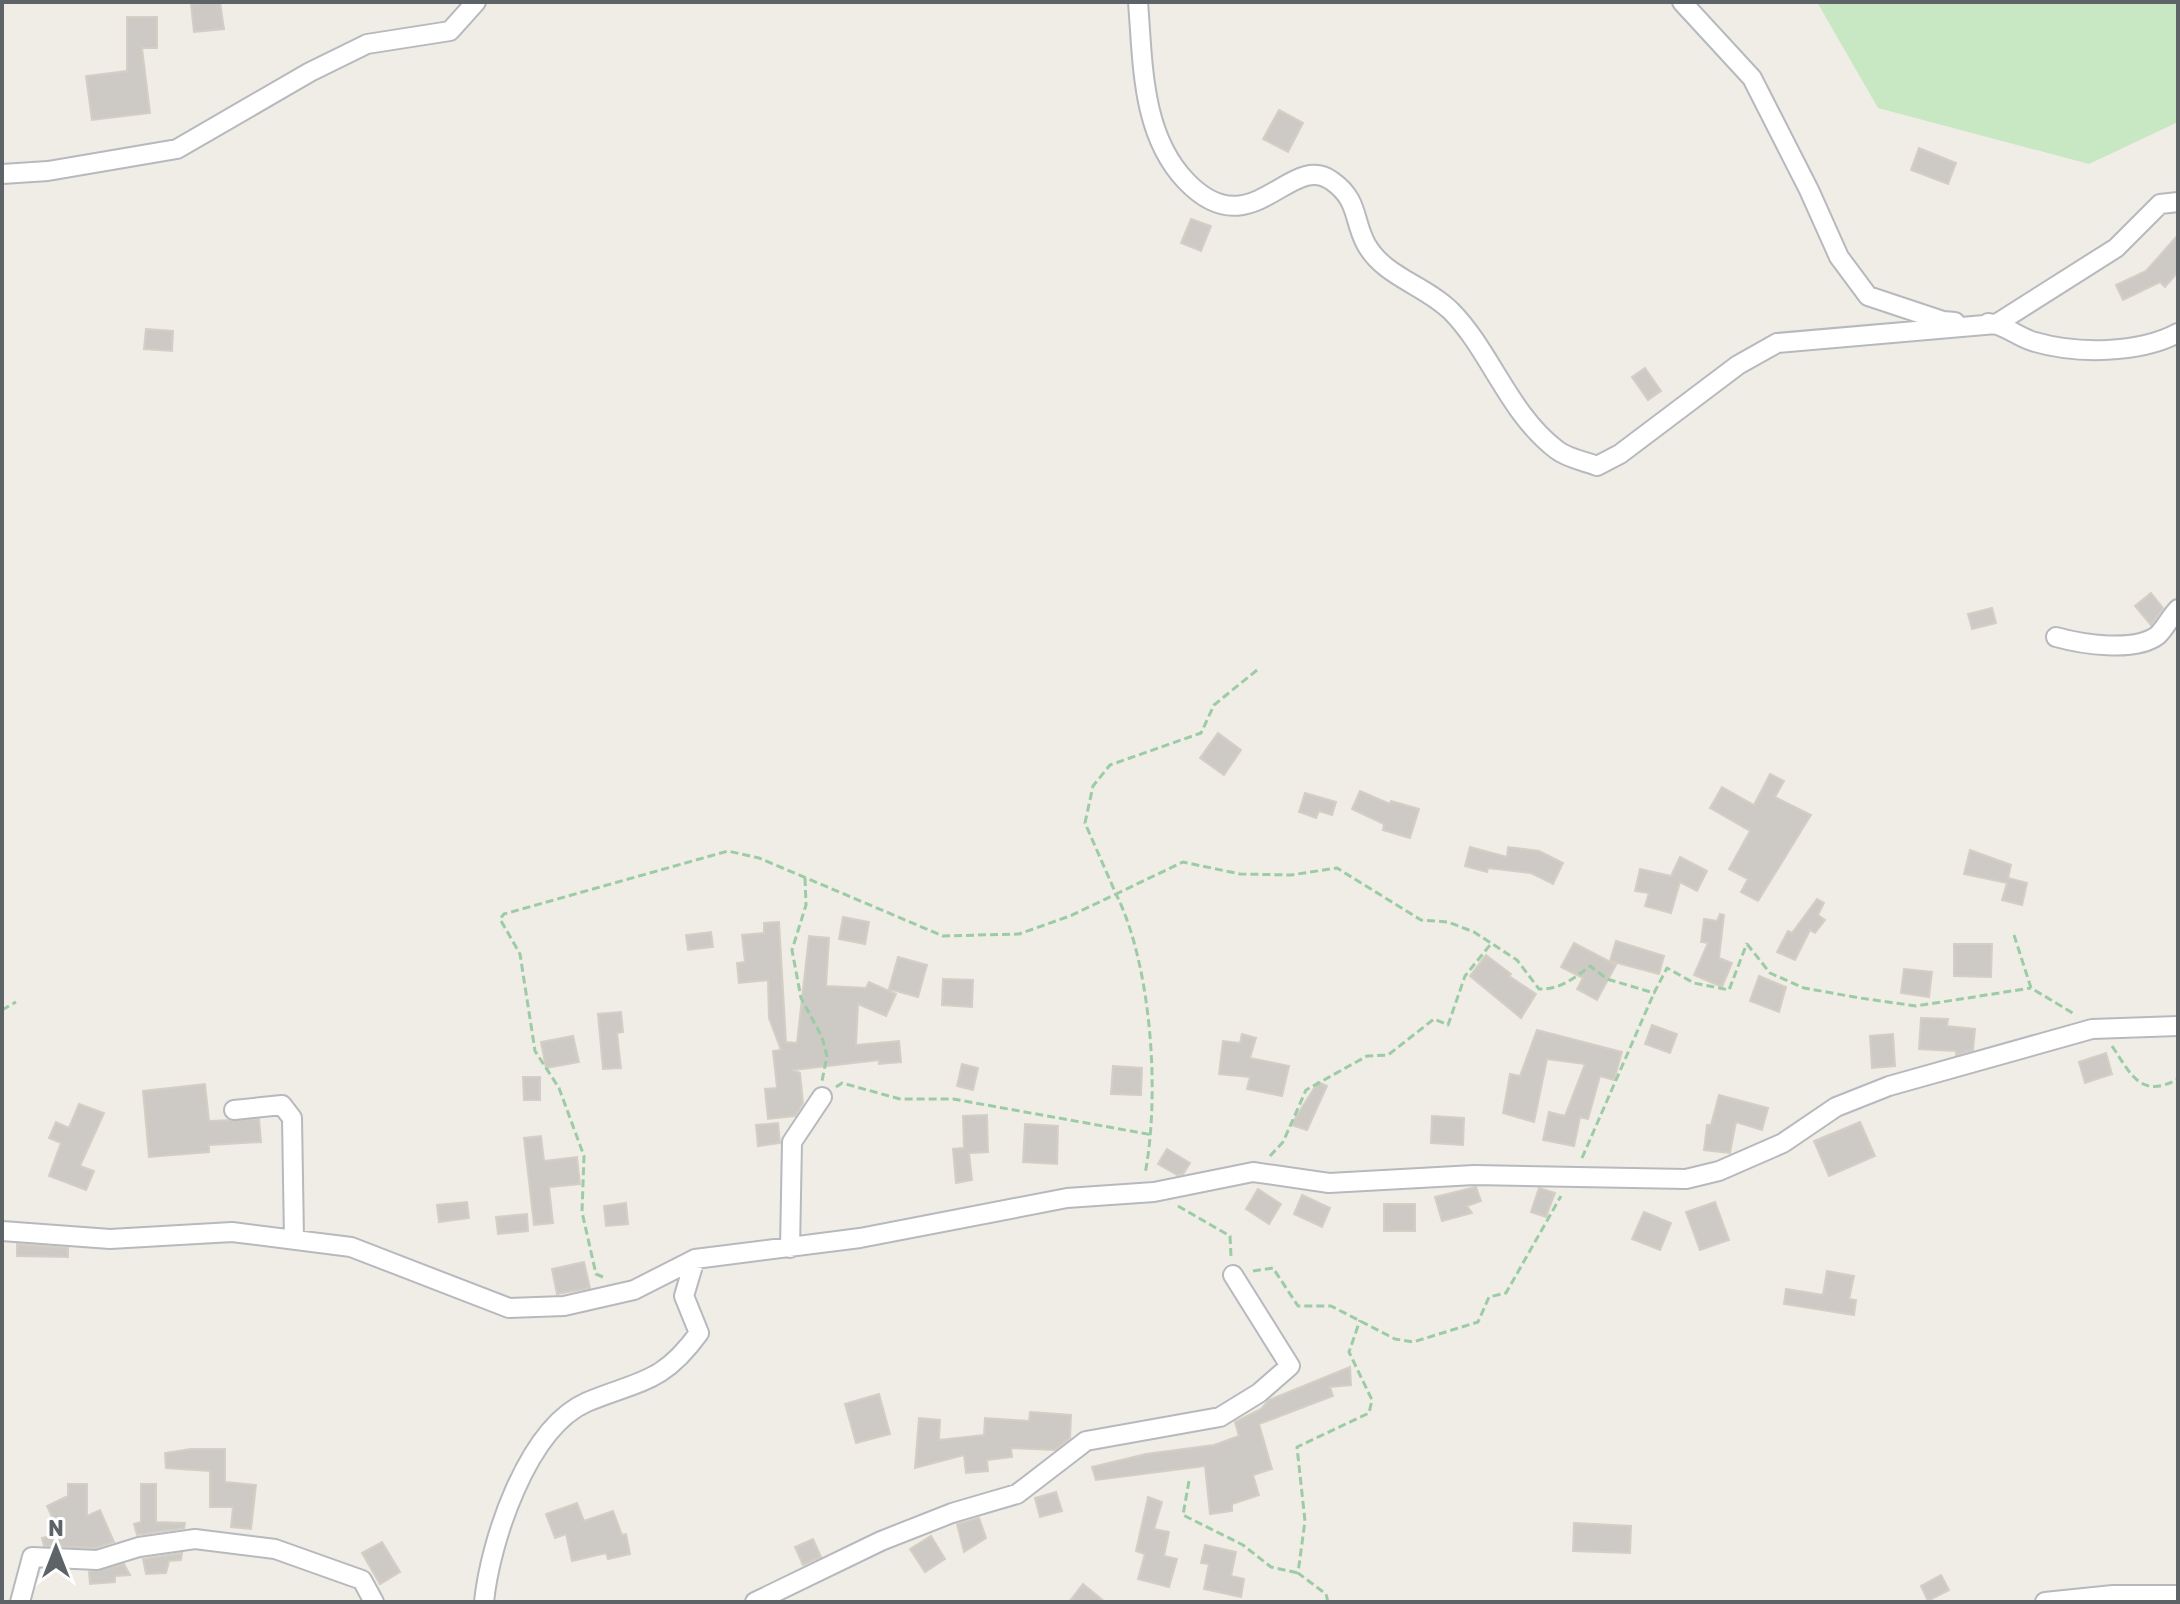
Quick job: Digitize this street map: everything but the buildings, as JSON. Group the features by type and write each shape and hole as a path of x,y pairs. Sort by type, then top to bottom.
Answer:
{"street":[{"path":"2,174 48,171 177,149 310,72 367,44 450,31 476,2"},
{"path":"1138,2 1143,71 1153,121 1186,182 1222,208 1240,207 1308,175 1331,179 1355,205 1365,243 1385,268 1420,286 1452,311 1528,422 1559,452 1597,466 1738,365 1777,343 1996,324 2116,248 2160,204 2178,202"},
{"path":"1682,2 1752,78 1839,257 1868,296 1943,321 1996,324 2030,341 2061,349 2128,347 2178,333"},
{"path":"2056,637 2089,645 2130,643 2157,636 2178,609"},
{"path":"2,1231 110,1239 232,1232 294,1239 351,1247 463,1293 509,1308 564,1306 634,1290 695,1259 790,1248 1067,1198 1154,1192 1253,1172 1329,1183 1474,1175 1686,1179 1719,1171 1783,1143 1836,1107 1889,1086 2092,1029 2178,1026"},
{"path":"790,1248 792,1142 822,1097"},
{"path":"234,1110 282,1105 292,1118 294,1239"},
{"path":"484,1602 487,1569 526,1462 548,1435 584,1403 644,1384 679,1360 699,1333 684,1296 695,1259"},
{"path":"755,1602 881,1541 952,1513 1017,1494 1086,1441 1220,1417 1259,1393 1290,1366 1233,1275"},
{"path":"20,1602 32,1557 97,1560 139,1547 195,1539 303,1557 362,1580 374,1602"},
{"path":"2045,1602 2113,1595 2178,1595"}],"path":[{"path":"1116,894 1085,823 1093,786 1110,765 1201,733 1214,705 1257,670"},
{"path":"634,1290 596,1274 582,1212 584,1156 559,1088 535,1051 520,954 500,919 504,914 728,851 759,858 943,936 1019,934 1070,916 1183,862 1240,874 1291,875 1337,868 1421,920 1448,922 1474,932 1517,960 1539,989 1573,980 1590,966 1607,979 1654,993"},
{"path":"805,878 806,905 792,950 801,998 822,1037 827,1056 822,1097"},
{"path":"1573,1179 1667,968 1694,983 1729,990 1747,943 1756,960 1770,973 1804,988 1860,998 1916,1006 2031,988"},
{"path":"1253,1172 1283,1142 1306,1090 1367,1056 1388,1055 1434,1019 1448,1025 1465,976 1490,945"},
{"path":"2,1010 16,1002"},
{"path":"822,1097 842,1083 900,1099 953,1099 1153,1135"},
{"path":"1298,1573 1305,1521 1297,1447 1369,1413 1372,1400 1349,1352 1360,1320"},
{"path":"1189,1481 1183,1515 1243,1545 1271,1567 1298,1573 1326,1594 1328,1602"}],"green space":[{"path":"1817,2 2178,2 2178,122 2089,164 1878,108"}]}
